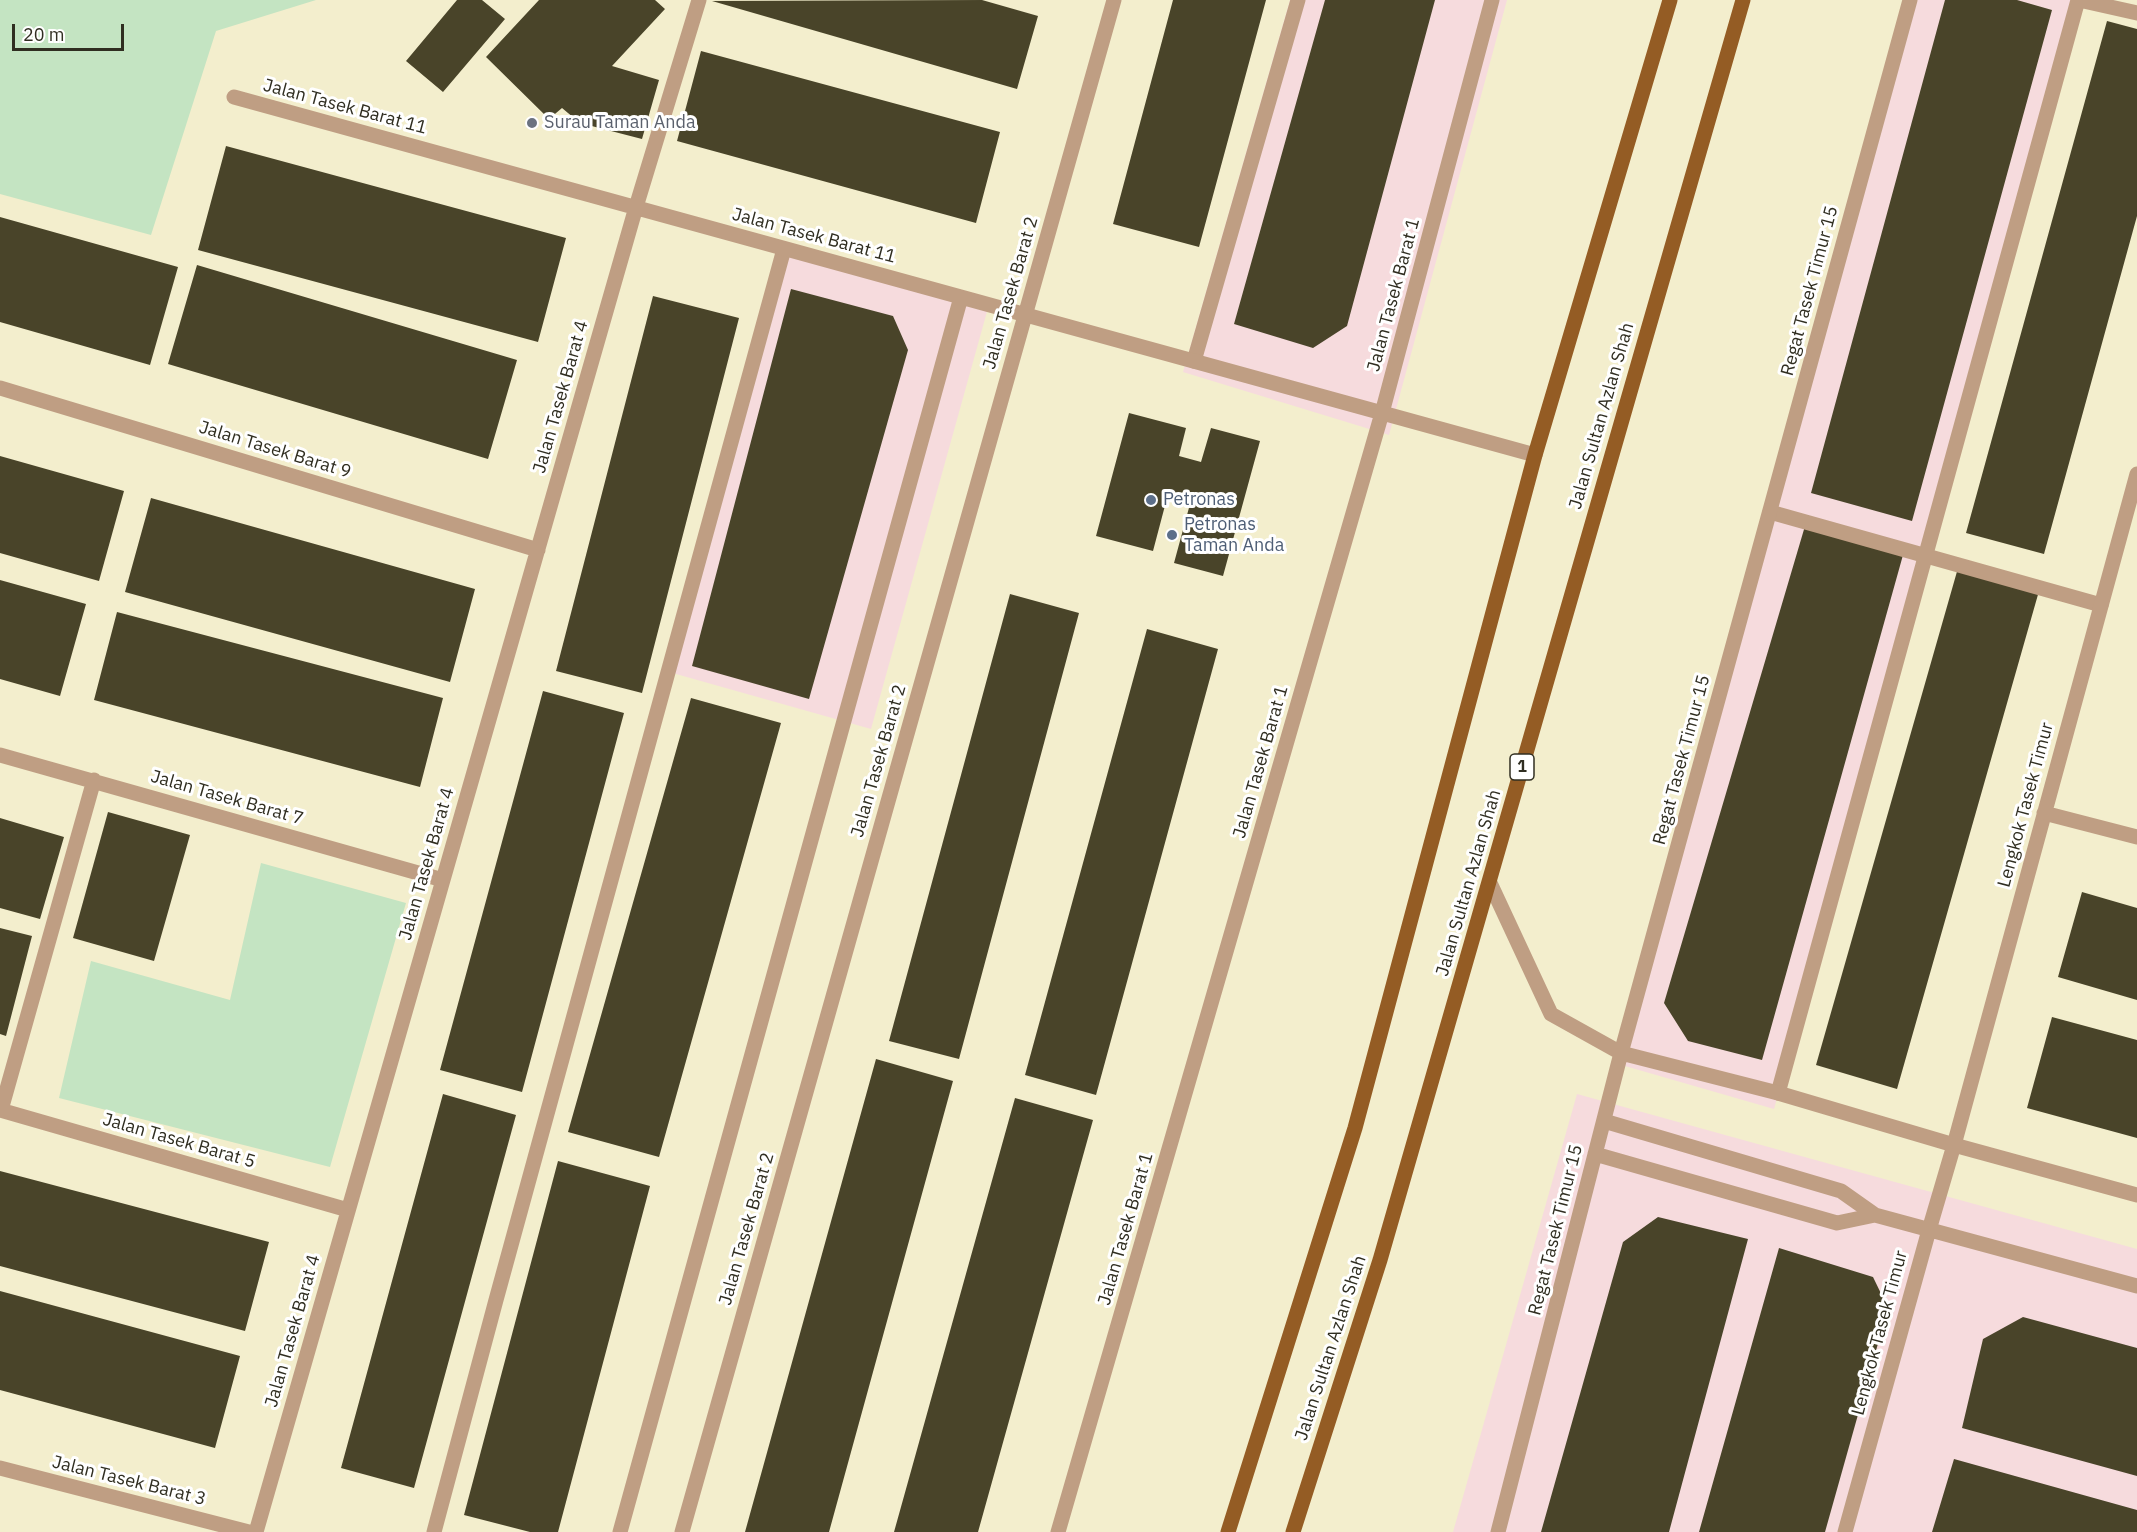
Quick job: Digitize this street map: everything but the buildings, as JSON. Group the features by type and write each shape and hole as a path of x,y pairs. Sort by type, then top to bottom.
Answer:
{"main road":[{"path":"1228,1532 1355,1128 1535,455 1670,0"},
{"name":"Jalan Sultan Azlan Shah","path":"1293,1532 1380,1260 1743,0"}],"street":[{"name":"Jalan Tasek Barat 4","path":"256,1532 636,207 699,0"},
{"name":"Jalan Tasek Barat 2","path":"682,1532 1114,0"},
{"path":"1194,361 1298,0"},
{"name":"Jalan Tasek Barat 1","path":"1058,1532 1383,413 1492,0"},
{"name":"Regat Tasek Timur 15","path":"1498,1532 1621,1053 1910,0"},
{"path":"1778,1093 2078,0 2137,13"},
{"name":"Jalan Tasek Barat 11","path":"234,97 1535,455"},
{"path":"434,1532 784,249"},
{"path":"620,1532 961,297"},
{"name":"Jalan Tasek Barat 9","path":"0,388 538,550"},
{"name":"Lengkok Tasek Timur","path":"1845,1532 1954,1146 2137,474"},
{"path":"1770,512 2101,605"},
{"name":"Jalan Tasek Barat 7","path":"0,755 443,880"},
{"path":"1,1110 94,780"},
{"path":"2044,813 2137,837"},
{"path":"1490,883 1551,1014 1621,1053 1778,1093 1954,1146 2137,1195"},
{"name":"Jalan Tasek Barat 5","path":"1,1110 348,1210"},
{"path":"1604,1121 1841,1191 1875,1215 2137,1286"},
{"path":"1596,1154 1837,1223 1875,1215"},
{"name":"Jalan Tasek Barat 3","path":"0,1468 249,1532"}],"shaded area":[{"path":"1290,0 1507,0 1389,435 1183,372"},
{"path":"1904,0 2080,0 1774,1109 1618,1064"},
{"path":"784,245 988,308 871,729 669,672"},
{"path":"1577,1094 2137,1249 2137,1532 1453,1532"}],"green space":[{"path":"0,0 316,0 216,31 151,235 0,194"},
{"path":"261,863 406,903 330,1167 59,1098 91,961 230,1000"}],"place":[{"name":"Surau Taman Anda","path":"532,123"},
{"name":"Petronas","path":"1151,500"},
{"name":"Petronas Taman Anda","path":"1172,535"}]}
